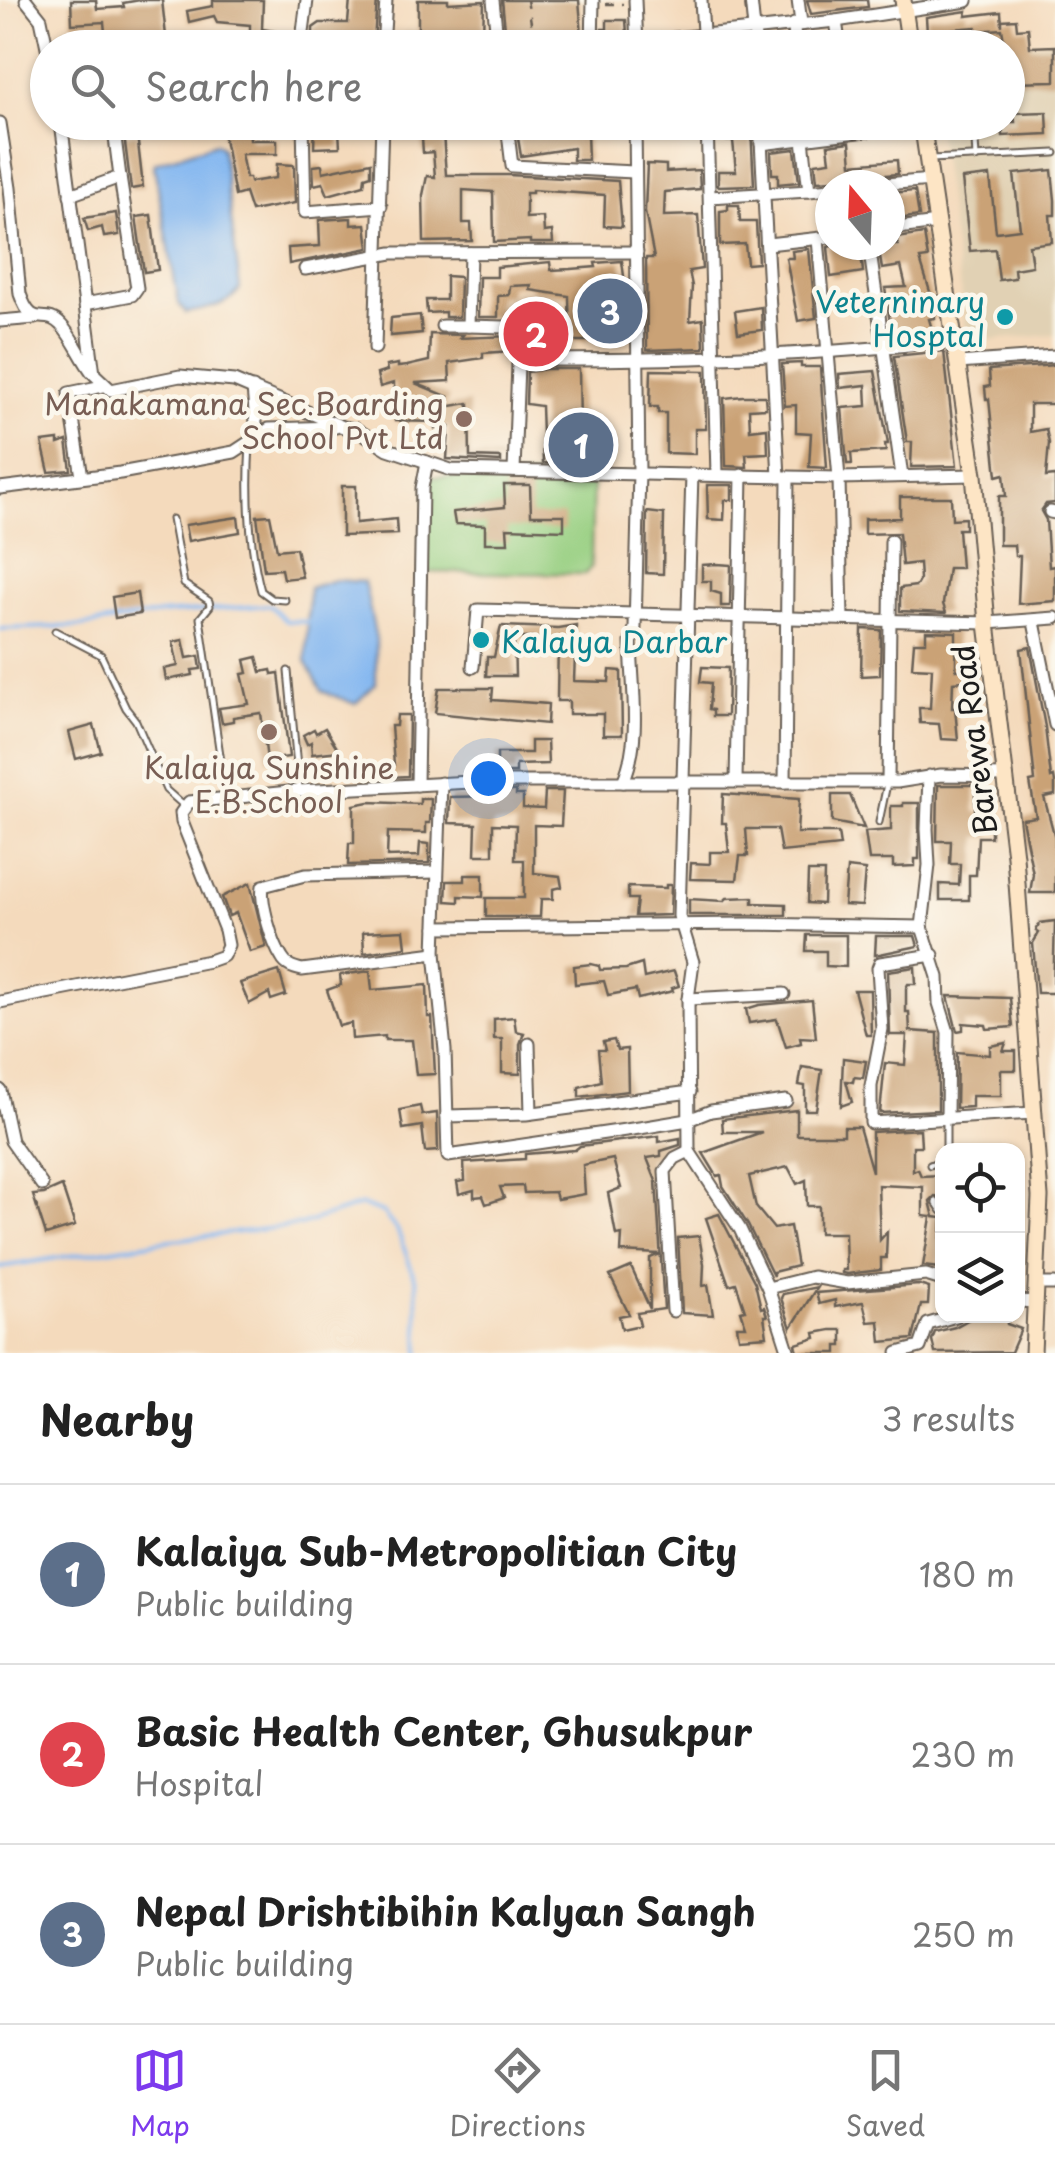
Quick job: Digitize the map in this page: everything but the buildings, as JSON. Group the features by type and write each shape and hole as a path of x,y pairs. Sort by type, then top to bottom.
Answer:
{"main road":[{"path":"904,4 908,30"},
{"name":"Barewa Road","path":"925,140 974,475 986,623 1007,776 1034,1112 1048,1197 1033,1353"}],"street":[{"path":"26,0 42,19 44,30"},
{"path":"303,30 307,0"},
{"path":"384,30 386,0"},
{"path":"493,0 496,30"},
{"path":"701,0 702,30"},
{"path":"751,0 755,28"},
{"path":"797,30 798,0"},
{"path":"747,30 836,21 904,4 967,1"},
{"path":"592,30 593,2"},
{"path":"635,2 636,30"},
{"path":"836,21 837,30"},
{"path":"0,123 20,294 26,311 35,318"},
{"path":"62,140 94,374"},
{"path":"85,304 132,295 137,288 115,140"},
{"path":"304,140 306,212 381,206"},
{"path":"375,348 382,140"},
{"path":"509,140 512,166 634,172"},
{"path":"623,782 632,762 635,740 631,642 636,615 639,472 635,140"},
{"path":"708,140 718,474"},
{"path":"761,140 772,353 784,477 785,782"},
{"path":"761,144 807,140"},
{"path":"803,141 809,191"},
{"path":"70,195 120,176"},
{"path":"905,182 931,180"},
{"path":"710,197 815,190"},
{"path":"905,227 937,223"},
{"path":"768,244 815,239"},
{"path":"468,326 470,252"},
{"path":"305,269 379,256 638,252"},
{"path":"825,260 839,478 842,619"},
{"path":"870,260 902,476"},
{"path":"0,321 51,319 61,325 103,386 111,390 180,376 234,381 343,427"},
{"path":"442,326 505,327"},
{"path":"514,472 518,364 545,360 716,358 955,340"},
{"path":"958,363 1055,356"},
{"path":"82,477 69,393 103,386"},
{"path":"253,388 254,438"},
{"path":"0,488 234,452 269,429 343,427 356,429 388,449 450,470 839,478 974,475"},
{"path":"417,785 422,488 427,462"},
{"path":"692,474 679,916 693,962 688,999 689,1151 740,1229 768,1288 789,1353"},
{"path":"736,781 742,475"},
{"path":"888,781 892,541"},
{"path":"473,667 478,610 986,623 1055,618"},
{"path":"1034,622 1055,726"},
{"path":"929,776 930,865 922,927 933,955 939,1003 948,1032 947,1116"},
{"path":"0,1002 209,962 223,956 228,945 225,930 182,822 184,806 200,800 441,784 909,781 929,776 1007,776"},
{"path":"441,784 436,953 445,1050 448,1156 688,1120 711,1111 786,1101"},
{"path":"436,953 302,970 290,967 281,958 260,899 263,886 305,875 437,872"},
{"path":"436,927 922,927"},
{"path":"933,955 880,963 878,968 882,1030 871,1086 871,1123 1034,1112"},
{"path":"688,999 784,994"},
{"path":"528,1044 531,1113"},
{"path":"0,1090 11,1141 42,1185"},
{"path":"447,1116 531,1113 690,1092"},
{"path":"673,1311 664,1172 675,1158 689,1151"},
{"path":"768,1288 812,1277 847,1282 926,1275 935,1278"},
{"path":"1037,1284 1055,1284"},
{"path":"1025,1301 1036,1302"},
{"path":"898,1353 920,1346 928,1324 935,1322"}],"lane":[{"path":"975,140 976,158"},
{"path":"928,159 1055,153"},
{"path":"254,438 248,486 256,573 261,591 272,599 285,600"},
{"path":"172,520 184,584 209,600 210,606 200,618 227,799"},
{"path":"55,631 101,655 166,790 184,806"},
{"path":"288,671 299,791"},
{"path":"880,822 888,781"},
{"path":"946,1143 947,1116"},
{"path":"930,1165 935,1163"}],"path":[{"path":"527,0 532,28"},
{"path":"593,2 635,2"}],"shaded area":[{"path":"1055,41 1055,200 1051,170 1014,174 1020,229 996,232 990,176 962,180 970,251 1052,242 1050,215 1055,215 1055,335 968,341 938,140 1025,140 1025,134 1047,133 1046,112 1025,113 1025,45"}],"green space":[{"path":"593,476 591,567 585,574 424,572 426,477"}],"water":[{"path":"216,143 222,148 240,289 223,303 186,313 179,304 154,166"},
{"path":"335,580 364,582 376,639 376,684 355,704 322,691 306,661 309,588"}],"waterway":[{"path":"0,629 82,626 161,614 270,605 286,621 311,622"},
{"path":"0,1267 163,1241 300,1225 361,1205 383,1213 398,1232 416,1281 420,1353"}],"place":[{"name":"Nepal Drishtibihin Kalyan Sangh","path":"610,311"},
{"name":"Veterninary Hosptal","path":"1005,317"},
{"name":"Basic Health Center, Ghusukpur","path":"536,334"},
{"name":"Manakamana Sec.Boarding School Pvt Ltd","path":"464,419"},
{"name":"Kalaiya Sub-Metropolitian City","path":"581,445"},
{"name":"Kalaiya Darbar","path":"481,640"},
{"name":"Kalaiya Sunshine E.B.School","path":"269,732"}]}
